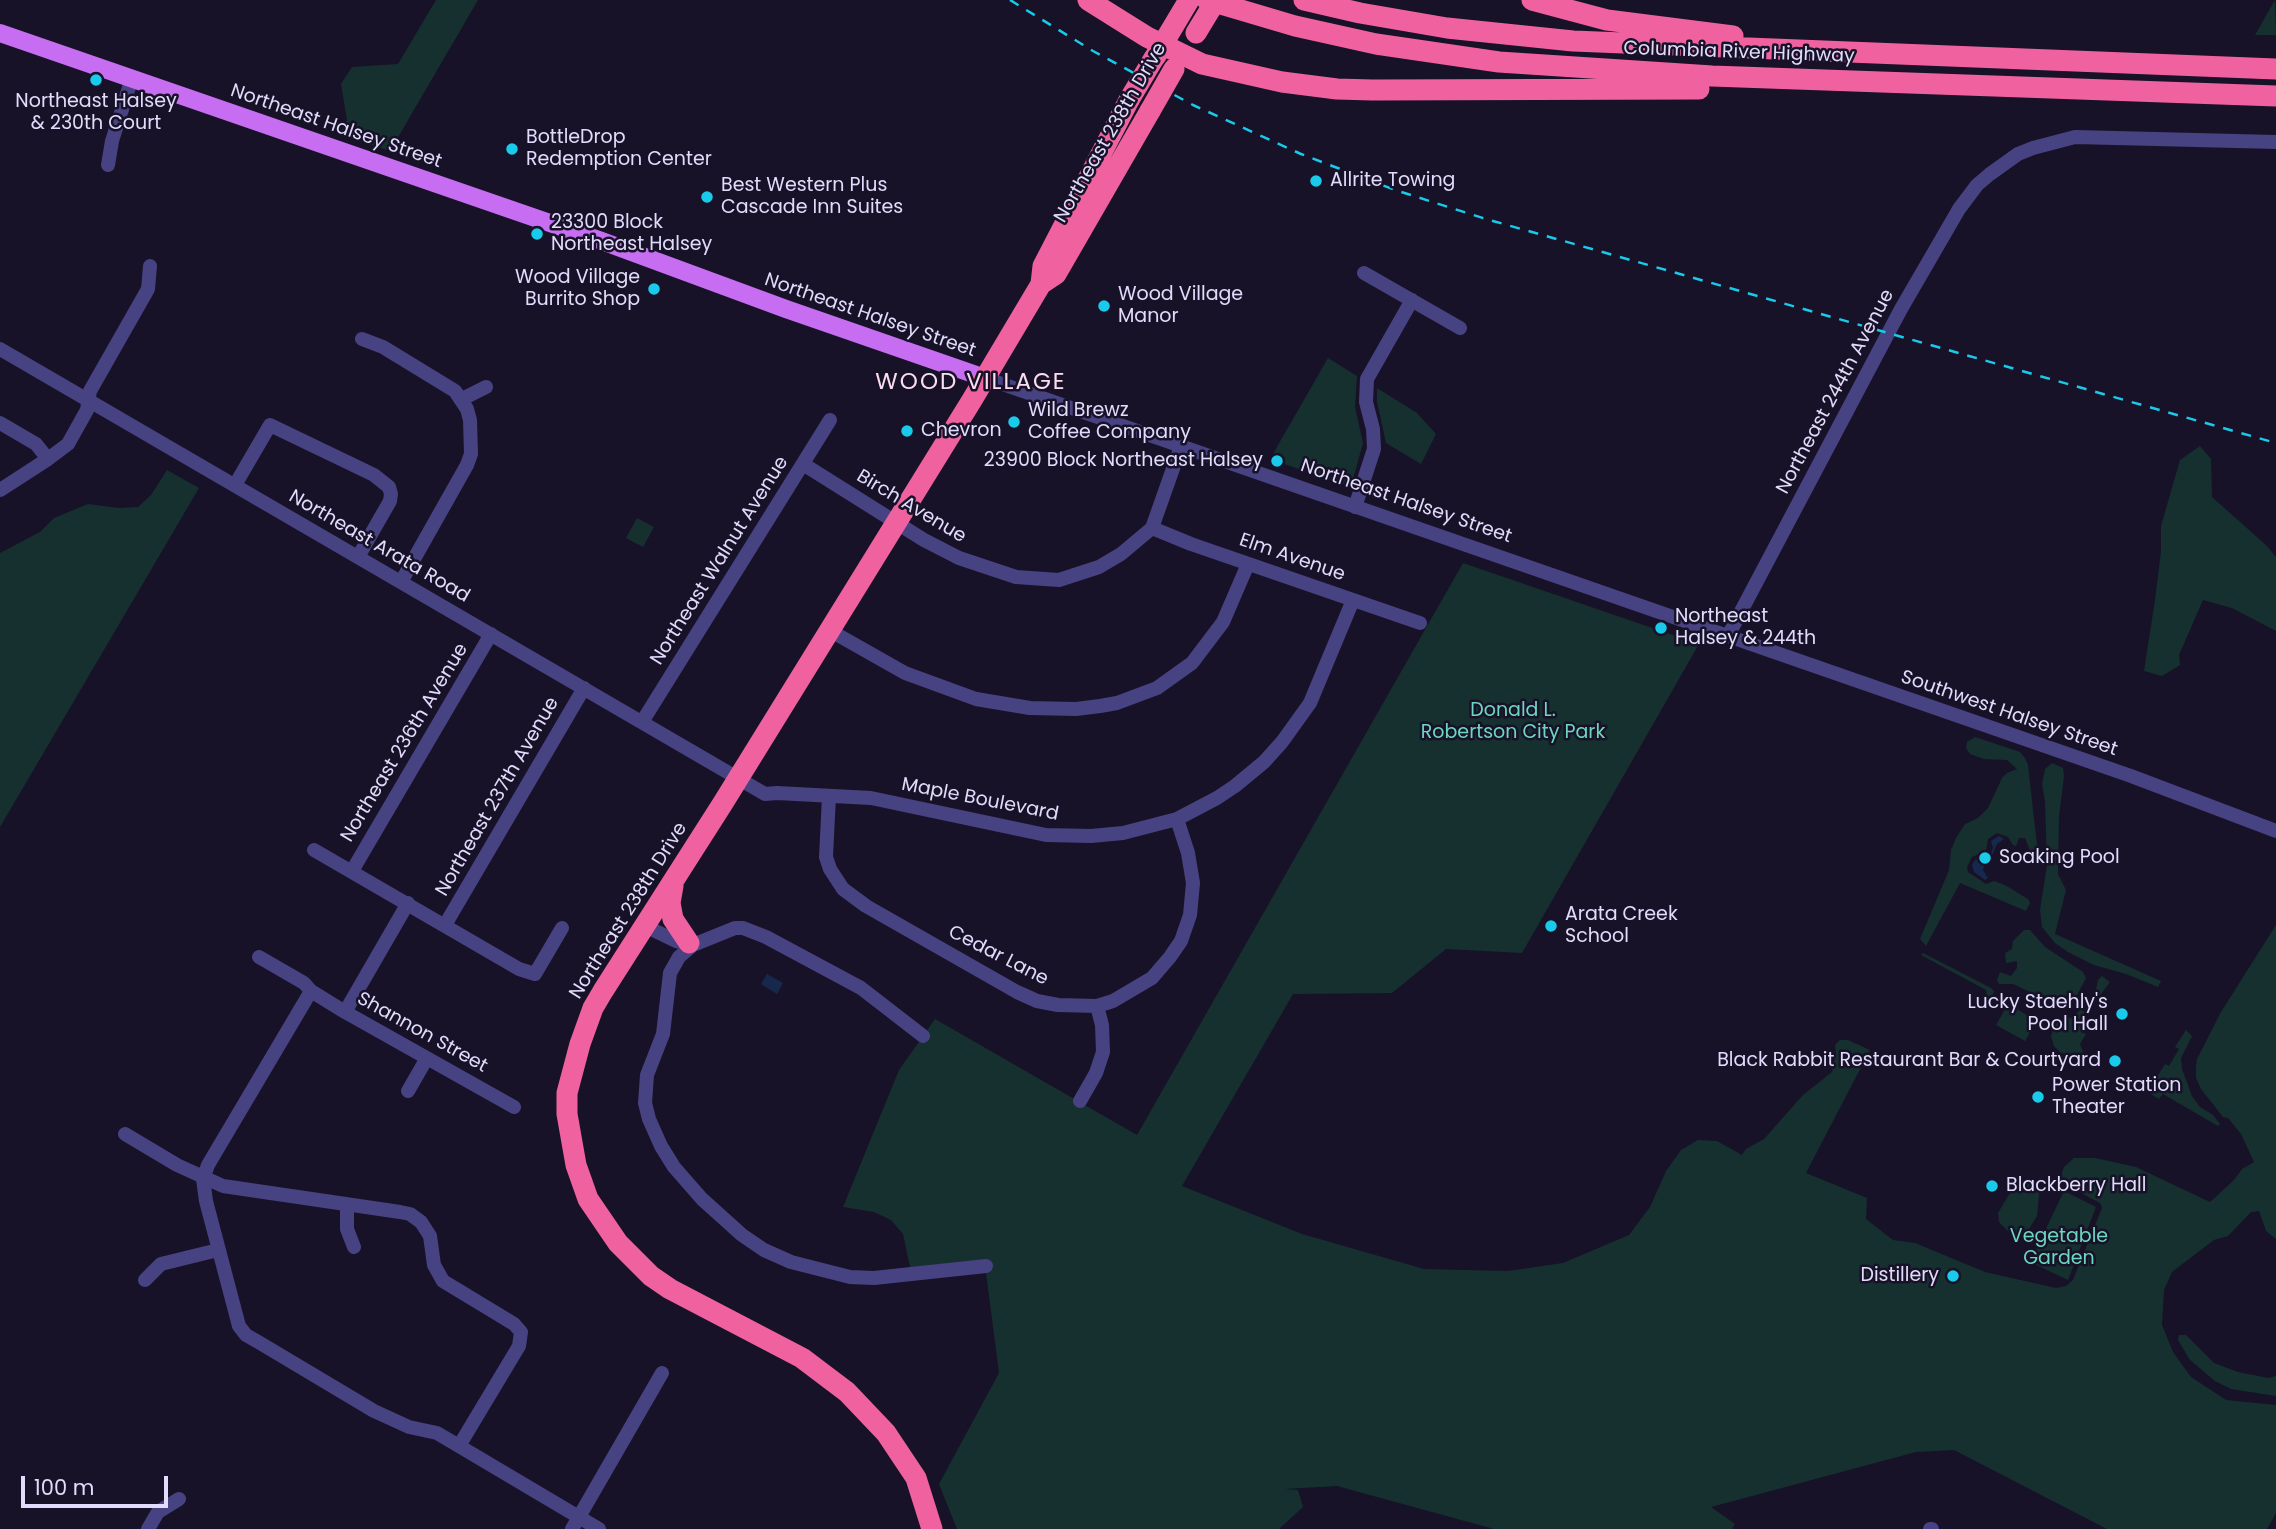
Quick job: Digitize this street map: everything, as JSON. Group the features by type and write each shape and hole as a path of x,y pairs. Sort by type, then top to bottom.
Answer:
{"highway":[{"path":"1088,0 1158,51 1178,62 1202,64 1282,82 1349,89 1742,89 1809,80"},
{"name":"Northeast 238th Drive","path":"932,1529 916,1478 886,1433 847,1392 802,1358 691,1302 651,1276 618,1243 588,1199 570,1139 567,1093 593,1009 676,878 746,782 829,630 1041,284 1043,266 1129,100 1189,0"},
{"name":"Columbia River Highway","path":"1207,0 1316,31 1444,55 1569,68 1809,80 2276,96"},
{"name":"Northeast 238th Drive","path":"1041,284 1056,274 1216,0"},
{"name":"Columbia River Highway","path":"1304,0 1401,21 1487,33 1647,46 2276,69"},
{"path":"1532,0 1607,20 1751,38 1821,52"},
{"path":"676,878 671,909 675,925 691,944"}],"main road":[{"name":"Northeast Halsey Street","path":"0,33 985,378"}],"street":[{"path":"108,165 112,141 132,78"},
{"name":"Northeast 244th Avenue","path":"1728,636 1901,309 1959,209 1990,174 2033,148 2075,137 2276,142"},
{"path":"0,489 48,459 80,406 87,400 148,289 150,266"},
{"path":"1364,273 1460,328"},
{"path":"1355,507 1374,449 1373,429 1366,402 1367,379 1412,300"},
{"path":"362,339 383,347 444,383 462,399 470,420 471,454 462,475 401,582"},
{"name":"Northeast Arata Road","path":"0,349 746,782"},
{"name":"Northeast Halsey Street","path":"985,378 1728,636"},
{"path":"462,399 485,387"},
{"name":"Northeast Walnut Avenue","path":"642,722 830,420"},
{"path":"0,423 36,444 48,459"},
{"path":"235,485 270,425 374,475 384,481 391,494 390,501 358,557"},
{"path":"1152,528 1181,446"},
{"name":"Birch Avenue","path":"803,464 940,550 1001,574 1046,580 1071,578 1099,568 1152,528"},
{"name":"Elm Avenue","path":"1152,528 1420,623"},
{"path":"829,630 905,673 976,699 1030,708 1076,709 1100,706 1117,703 1157,688 1192,663 1223,622 1248,564"},
{"name":"Maple Boulevard","path":"746,782 777,793 871,799 1046,835 1091,836 1123,833 1177,818 1235,786 1264,762 1282,742 1310,703 1353,600"},
{"name":"Northeast 236th Avenue","path":"352,871 491,635"},
{"name":"Southwest Halsey Street","path":"1728,636 2183,795 2276,831"},
{"name":"Northeast 237th Avenue","path":"445,925 584,688"},
{"name":"Cedar Lane","path":"829,796 827,857 835,880 853,898 1005,985 1037,1001 1058,1005 1097,1006 1113,1001 1152,978 1170,957 1187,927 1192,902 1193,875 1177,818"},
{"path":"314,850 519,969 535,974 562,928"},
{"path":"345,1012 408,903"},
{"path":"645,926 676,941 691,944"},
{"path":"923,1036 861,988 766,937 743,928 735,928 691,944 670,972 663,1034 647,1075 647,1111 657,1137 686,1182 742,1236 764,1250 811,1268 850,1277 874,1278 986,1266"},
{"name":"Shannon Street","path":"258,957 345,1012 514,1107"},
{"path":"311,991 208,1166 203,1179 206,1201 239,1326 246,1335 393,1420 438,1433 575,1523 599,1529"},
{"path":"1080,1101 1096,1073 1103,1052 1102,1025 1097,1006"},
{"path":"408,1091 427,1058"},
{"path":"125,1134 203,1179 223,1186 400,1212 410,1214 421,1222 430,1236 434,1265 443,1281 514,1324 522,1332 519,1346 459,1446"},
{"path":"347,1204 347,1229 354,1247"},
{"path":"145,1279 161,1264 218,1250"},
{"path":"575,1523 662,1373"},
{"path":"148,1529 158,1512 178,1499"}],"green space":[{"path":"436,0 478,0 390,151 340,134 347,120 341,84 352,67 398,64"},
{"path":"2275,0 2276,35 2255,35"},
{"path":"1328,358 1357,376 1355,407 1363,443 1352,483 1342,484 1270,459"},
{"path":"1377,388 1417,413 1436,434 1421,464 1386,443 1377,402"},
{"path":"2200,446 2211,459 2212,497 2276,557 2276,631 2232,608 2203,600 2179,655 2180,665 2162,676 2144,671 2161,551 2161,526 2180,460"},
{"path":"167,470 199,488 0,827 0,553 40,532 54,518 88,504 119,508 138,507 151,495"},
{"path":"637,518 654,527 643,547 626,538"},
{"name":"Donald L. Robertson City Park","path":"1463,563 1699,644 1522,953 1446,949 1392,993 1293,994 1182,1186 1302,1234 1424,1269 1508,1271 1563,1263 1629,1235 1650,1207 1666,1171 1681,1150 1698,1140 1717,1141 1742,1155 1746,1149 1764,1139 1803,1095 1832,1072 1835,1045 1840,1040 1848,1040 1870,1050 1806,1173 1867,1198 1866,1219 1893,1240 1915,1243 1985,1272 2056,1288 2066,1286 2073,1280 2102,1208 2100,1203 2068,1186 2061,1176 2064,1167 2074,1158 2095,1158 2136,1167 2210,1202 2242,1169 2254,1162 2241,1134 2228,1118 2223,1117 2201,1089 2196,1078 2196,1067 2197,1059 2221,1012 2276,925 2276,1239 2266,1231 2259,1211 2251,1212 2228,1236 2214,1240 2172,1272 2164,1290 2162,1325 2173,1352 2191,1377 2226,1400 2276,1405 2276,1513 2267,1529 2107,1529 1954,1450 1916,1452 1711,1507 1735,1524 1732,1529 1494,1529 1337,1486 1285,1489 1298,1490 1303,1507 1279,1529 957,1529 939,1484 999,1373 985,1265 911,1272 903,1234 891,1220 874,1212 843,1207 899,1070 935,1019 1137,1135"},
{"path":"1975,737 2020,752 2025,758 2038,854 2033,856 2025,838 2019,838 2016,846 2008,837 1997,833 1988,839 1986,851 1972,857 1967,867 1968,872 1986,884 1994,881 2005,885 2030,903 2026,911 1960,883 1926,946 1920,939 1949,870 1951,850 1956,838 1965,824 1978,818 1988,808 2002,778 2017,769 2007,760 1984,759 1970,754 1966,748 1967,742"},
{"path":"2052,763 2063,768 2064,776 2059,816 2058,874 2066,890 2055,934 2161,981 2158,987 2094,965 2068,952 2055,943 2042,927 2040,910 2047,865 2042,784 2045,769"},
{"path":"2024,930 2030,930 2045,947 2083,972 2086,978 2069,1006 2062,1007 2013,984 1999,984 1997,980 2000,972 2011,976 2017,968 2017,961 2006,963 2005,953 2012,949 2013,941"},
{"path":"1923,953 1991,988 1994,991 1992,997 1987,997 1986,990 1921,955"},
{"path":"2102,976 2110,982 2098,998 2095,994 2098,980"},
{"path":"2008,1004 2037,1021 2025,1041 1996,1025"},
{"path":"2081,1009 2086,1013 2081,1022 2085,1025 2081,1032 2086,1034 2080,1044 2084,1054 2075,1057 2060,1052 2054,1046 2051,1036 2055,1025 2061,1019 2072,1018"},
{"path":"2186,1030 2192,1036 2181,1058 2182,1069 2192,1096 2200,1107 2213,1115 2220,1124 2218,1126 2163,1094 2159,1099 2151,1094 2153,1089 2148,1085 2165,1064 2169,1066 2179,1049 2175,1047"},
{"path":"2026,1181 2040,1185 2037,1216 2024,1237 2015,1238 1999,1222 1998,1213 2014,1186"},
{"name":"Vegetable Garden","path":"2064,1191 2096,1207 2068,1280 2030,1262"},
{"path":"2179,1335 2186,1335 2214,1363 2238,1372 2268,1378 2276,1376 2276,1396 2231,1389 2215,1381 2190,1360 2178,1340"}],"water":[{"name":"Soaking Pool","path":"1999,836 2004,839 1997,844 1984,866 1983,870 1988,878 1985,880 1974,872 1972,865 1975,860 1991,853 1991,841"},
{"path":"767,974 783,983 777,994 761,984"}],"railway":[{"path":"1010,0 1093,51 1193,105 1301,154 1395,190 1486,219 2276,443"}],"place":[{"name":"Northeast Halsey & 230th Court","path":"96,80"},
{"name":"BottleDrop Redemption Center","path":"512,149"},
{"name":"Allrite Towing","path":"1316,181"},
{"name":"Best Western Plus Cascade Inn Suites","path":"707,197"},
{"name":"23300 Block Northeast Halsey","path":"537,234"},
{"name":"Wood Village Burrito Shop","path":"654,289"},
{"name":"Wood Village Manor","path":"1104,306"},
{"name":"Wild Brewz Coffee Company","path":"1014,422"},
{"name":"Chevron","path":"907,431"},
{"name":"23900 Block Northeast Halsey","path":"1277,461"},
{"name":"Northeast Halsey & 244th","path":"1661,628"},
{"name":"Soaking Pool","path":"1985,858"},
{"name":"Arata Creek School","path":"1551,926"},
{"name":"Lucky Staehly's Pool Hall","path":"2122,1014"},
{"name":"Black Rabbit Restaurant Bar & Courtyard","path":"2115,1061"},
{"name":"Power Station Theater","path":"2038,1097"},
{"name":"Blackberry Hall","path":"1992,1186"},
{"name":"Distillery","path":"1953,1276"}],"district":[{"name":"WOOD VILLAGE","path":"971,383"}]}
